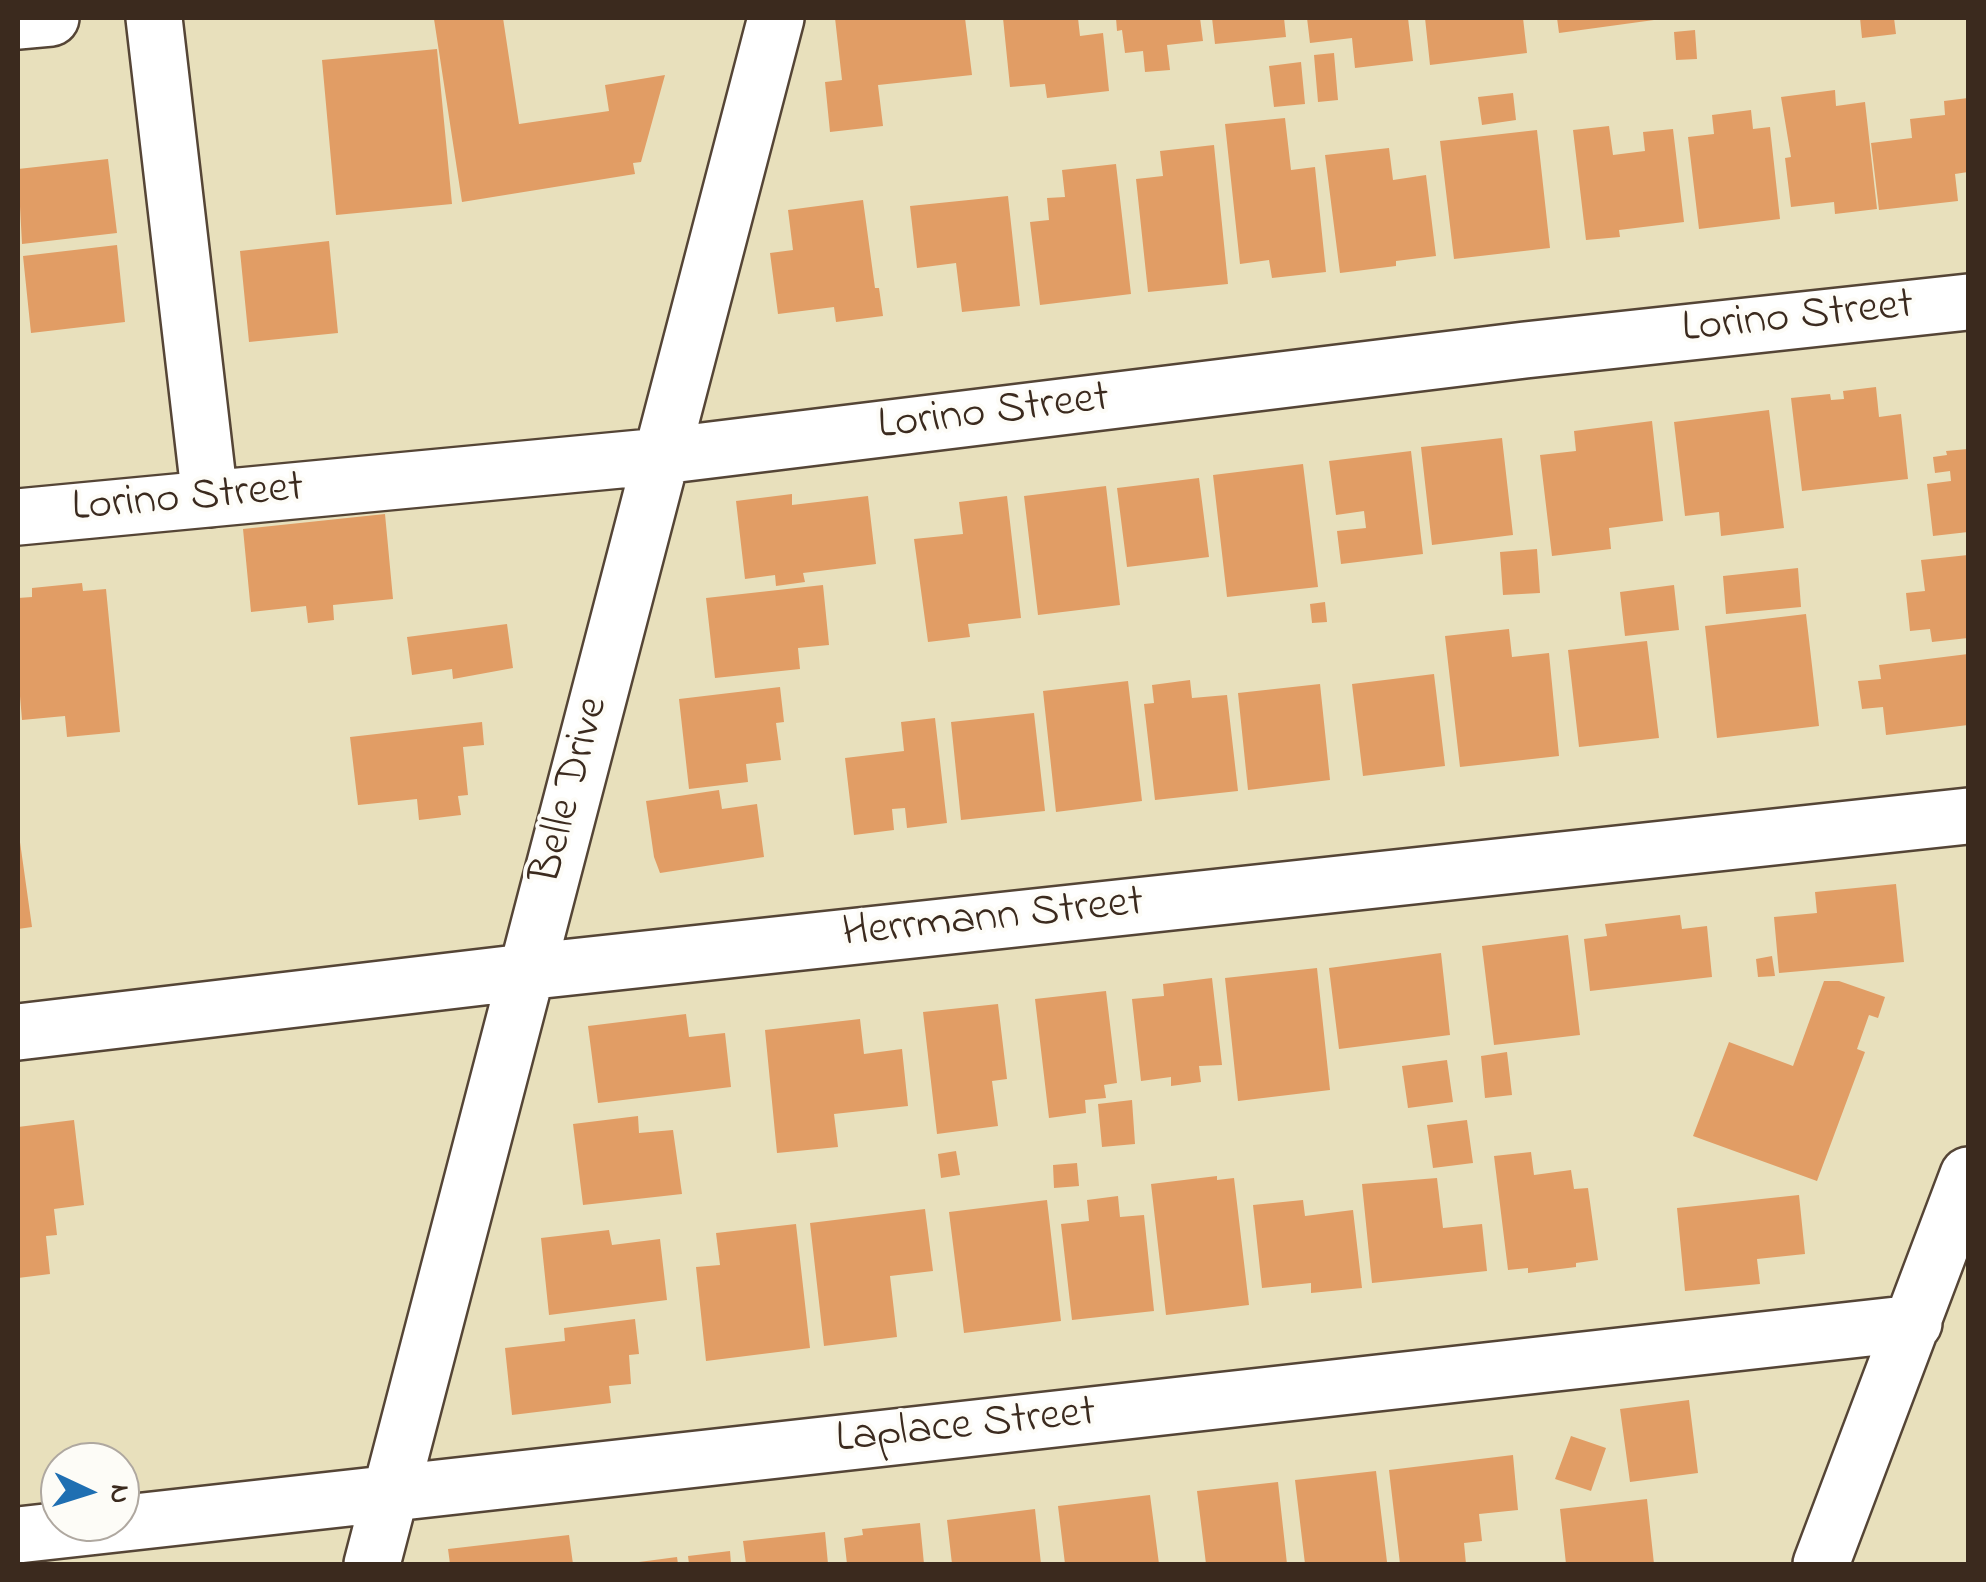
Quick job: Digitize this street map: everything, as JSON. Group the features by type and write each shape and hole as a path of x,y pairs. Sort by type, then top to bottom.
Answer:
{"street":[{"path":"18,22 51,18"},
{"path":"154,18 210,499"},
{"name":"Belle Drive","path":"372,1564 776,18"},
{"name":"Lorino Street","path":"18,518 662,456 1506,352 1968,302"},
{"name":"Herrmann Street","path":"18,1032 525,972 1968,816"},
{"path":"1822,1564 1968,1176"},
{"name":"Laplace Street","path":"18,1535 1914,1323"}],"building":[{"path":"503,18 519,124 609,111 605,85 665,75 641,162 633,163 635,174 462,202 434,19"},
{"path":"835,18 965,18 972,75 878,85 883,126 830,132 825,82 842,80"},
{"path":"1003,18 1078,18 1080,36 1103,33 1109,91 1047,98 1045,84 1010,87"},
{"path":"1116,18 1200,18 1203,41 1167,45 1170,70 1145,72 1143,51 1125,53"},
{"path":"1212,18 1284,18 1286,37 1215,44"},
{"path":"1307,18 1408,18 1413,61 1355,68 1352,38 1310,43"},
{"path":"1425,18 1523,18 1527,53 1430,65"},
{"path":"1557,18 1654,18 1654,20 1559,33"},
{"path":"1860,18 1894,18 1896,34 1862,38"},
{"path":"1695,30 1697,59 1676,60 1674,32"},
{"path":"437,49 452,204 336,215 322,60"},
{"path":"1334,53 1338,100 1318,102 1314,55"},
{"path":"1301,62 1305,104 1274,107 1269,66"},
{"path":"1835,90 1836,106 1865,102 1877,209 1835,214 1834,202 1791,207 1785,158 1791,157 1781,97"},
{"path":"1513,93 1516,120 1482,125 1478,97"},
{"path":"1968,98 1968,172 1955,174 1958,201 1879,210 1871,143 1912,138 1910,119 1945,115 1944,101"},
{"path":"1751,110 1753,129 1770,127 1780,219 1699,229 1688,137 1714,134 1712,115"},
{"path":"1285,118 1291,170 1315,167 1326,272 1272,278 1269,260 1240,264 1225,124"},
{"path":"1609,126 1613,155 1645,151 1643,132 1673,129 1684,222 1619,230 1620,237 1586,240 1573,130"},
{"path":"1537,130 1550,248 1454,259 1440,141"},
{"path":"1214,145 1228,284 1148,292 1136,179 1163,176 1160,151"},
{"path":"1389,148 1393,180 1426,175 1436,256 1340,273 1325,155"},
{"path":"108,159 117,233 22,244 18,169"},
{"path":"1116,164 1131,294 1040,305 1030,222 1049,220 1047,198 1065,197 1062,170"},
{"path":"1008,196 1020,306 962,312 956,263 917,268 910,206"},
{"path":"863,200 875,288 879,288 883,316 836,322 834,307 778,314 770,253 793,250 788,210"},
{"path":"329,241 338,333 249,342 240,251"},
{"path":"117,245 125,322 31,333 23,256"},
{"path":"1876,387 1879,417 1901,414 1908,479 1802,491 1791,398 1830,394 1831,400 1844,399 1843,391"},
{"path":"1769,410 1784,528 1721,536 1719,512 1685,516 1674,422"},
{"path":"1652,421 1663,521 1609,528 1611,549 1552,556 1540,455 1576,451 1574,431"},
{"path":"1502,438 1513,535 1432,545 1421,447"},
{"path":"1968,449 1968,532 1933,536 1927,484 1951,481 1950,471 1935,473 1933,457"},
{"path":"1411,451 1423,554 1341,564 1337,531 1366,528 1364,511 1336,515 1329,461"},
{"path":"1303,464 1318,587 1227,597 1213,475"},
{"path":"1199,478 1209,557 1127,567 1117,488"},
{"path":"1106,486 1120,605 1038,615 1024,496"},
{"path":"792,494 792,505 868,496 876,564 803,573 805,582 776,586 775,575 745,579 736,501"},
{"path":"1007,496 1021,618 968,624 970,637 928,642 914,539 963,534 959,502"},
{"path":"385,514 393,599 333,605 334,620 308,623 306,606 251,612 243,529"},
{"path":"1537,549 1540,593 1503,595 1500,552"},
{"path":"1968,555 1968,638 1932,642 1930,629 1910,631 1906,593 1925,591 1921,560"},
{"path":"1798,568 1801,607 1726,614 1723,576"},
{"path":"82,583 83,591 106,589 120,732 67,737 65,716 22,720 18,598 32,597 32,588"},
{"path":"823,585 829,645 798,648 800,669 715,678 706,598"},
{"path":"1674,585 1679,630 1625,636 1620,592"},
{"path":"1325,602 1327,622 1312,623 1310,604"},
{"path":"1806,614 1819,726 1717,738 1705,626"},
{"path":"507,624 513,668 453,679 452,669 412,675 407,637"},
{"path":"1509,629 1512,657 1549,653 1559,756 1460,767 1445,636"},
{"path":"1647,641 1659,738 1579,747 1568,650"},
{"path":"1968,654 1968,725 1886,735 1883,707 1862,709 1858,681 1881,679 1879,665"},
{"path":"1434,674 1445,766 1363,776 1352,684"},
{"path":"1190,680 1192,698 1227,695 1238,791 1155,800 1144,704 1154,703 1152,685"},
{"path":"1128,681 1142,801 1056,812 1043,691"},
{"path":"1320,684 1330,780 1248,790 1238,693"},
{"path":"780,687 784,722 776,723 781,760 746,764 748,782 689,789 679,699"},
{"path":"1034,713 1045,811 961,820 951,722"},
{"path":"935,718 947,823 907,828 905,808 892,809 894,830 854,835 845,758 904,751 901,722"},
{"path":"482,722 484,745 463,747 468,795 458,796 461,815 419,820 417,799 358,805 350,737"},
{"path":"719,790 722,809 757,804 764,857 660,873 646,801"},
{"path":"18,828 32,927 18,929"},
{"path":"1896,884 1904,962 1779,973 1774,917 1817,913 1815,892"},
{"path":"1680,915 1682,929 1707,926 1712,977 1590,991 1584,939 1607,936 1605,924"},
{"path":"1568,935 1580,1035 1494,1045 1482,946"},
{"path":"1441,953 1450,1035 1339,1049 1329,968"},
{"path":"1772,956 1775,976 1758,977 1756,959"},
{"path":"1317,968 1330,1090 1238,1101 1225,978"},
{"path":"1212,978 1222,1065 1199,1066 1201,1082 1171,1086 1171,1077 1141,1081 1132,999 1164,996 1163,984"},
{"path":"1824,981 1839,981 1885,997 1878,1018 1869,1015 1857,1049 1865,1052 1817,1181 1693,1136 1729,1042 1793,1066"},
{"path":"1106,991 1117,1083 1104,1085 1106,1098 1085,1100 1086,1113 1049,1118 1035,999"},
{"path":"998,1004 1007,1079 992,1081 998,1126 937,1134 923,1012"},
{"path":"686,1014 689,1037 725,1033 731,1087 598,1103 588,1026"},
{"path":"860,1019 864,1054 902,1049 908,1106 834,1114 838,1147 777,1153 765,1030"},
{"path":"1507,1052 1512,1095 1485,1098 1481,1056"},
{"path":"1447,1060 1453,1102 1408,1108 1402,1066"},
{"path":"1132,1100 1135,1144 1102,1147 1098,1104"},
{"path":"638,1116 639,1133 673,1130 682,1194 583,1205 573,1124"},
{"path":"74,1120 84,1205 54,1209 57,1235 46,1236 50,1274 18,1278 18,1127"},
{"path":"1467,1120 1473,1163 1433,1168 1427,1125"},
{"path":"956,1151 960,1175 941,1178 938,1154"},
{"path":"1531,1152 1534,1175 1571,1170 1574,1189 1588,1188 1598,1260 1528,1273 1528,1268 1508,1270 1494,1156"},
{"path":"1077,1163 1079,1186 1054,1188 1053,1165"},
{"path":"1217,1176 1217,1180 1234,1178 1249,1305 1166,1315 1151,1184"},
{"path":"1437,1178 1443,1228 1482,1224 1487,1271 1372,1283 1362,1184"},
{"path":"1799,1195 1805,1254 1757,1259 1760,1284 1685,1291 1677,1208"},
{"path":"1118,1196 1120,1217 1144,1215 1154,1311 1072,1320 1061,1224 1089,1221 1087,1200"},
{"path":"1047,1200 1061,1321 964,1333 949,1212"},
{"path":"1303,1200 1305,1216 1353,1210 1362,1288 1311,1293 1311,1283 1262,1288 1253,1205"},
{"path":"925,1209 933,1271 890,1276 897,1337 824,1346 810,1223"},
{"path":"796,1224 810,1348 706,1361 696,1267 720,1265 716,1233"},
{"path":"609,1230 612,1245 660,1239 667,1300 549,1315 541,1238"},
{"path":"635,1319 639,1354 629,1355 631,1384 609,1386 611,1403 512,1415 505,1348 565,1341 564,1328"},
{"path":"1689,1400 1698,1473 1630,1482 1620,1409"},
{"path":"1571,1436 1606,1448 1591,1491 1555,1479"},
{"path":"1513,1455 1518,1510 1479,1514 1482,1541 1464,1543 1466,1564 1400,1564 1389,1470"},
{"path":"1376,1471 1387,1562 1305,1564 1295,1480"},
{"path":"1278,1482 1287,1564 1206,1564 1197,1491"},
{"path":"1150,1495 1159,1564 1065,1564 1058,1506"},
{"path":"1647,1499 1654,1564 1566,1564 1560,1509"},
{"path":"1035,1509 1041,1564 952,1564 947,1520"},
{"path":"920,1523 924,1564 847,1564 844,1538 863,1535 862,1529"},
{"path":"825,1532 828,1564 746,1564 743,1541"},
{"path":"569,1535 573,1564 450,1564 448,1549"},
{"path":"730,1551 731,1564 689,1564 688,1556"},
{"path":"677,1557 678,1564 639,1564 639,1562"}]}
